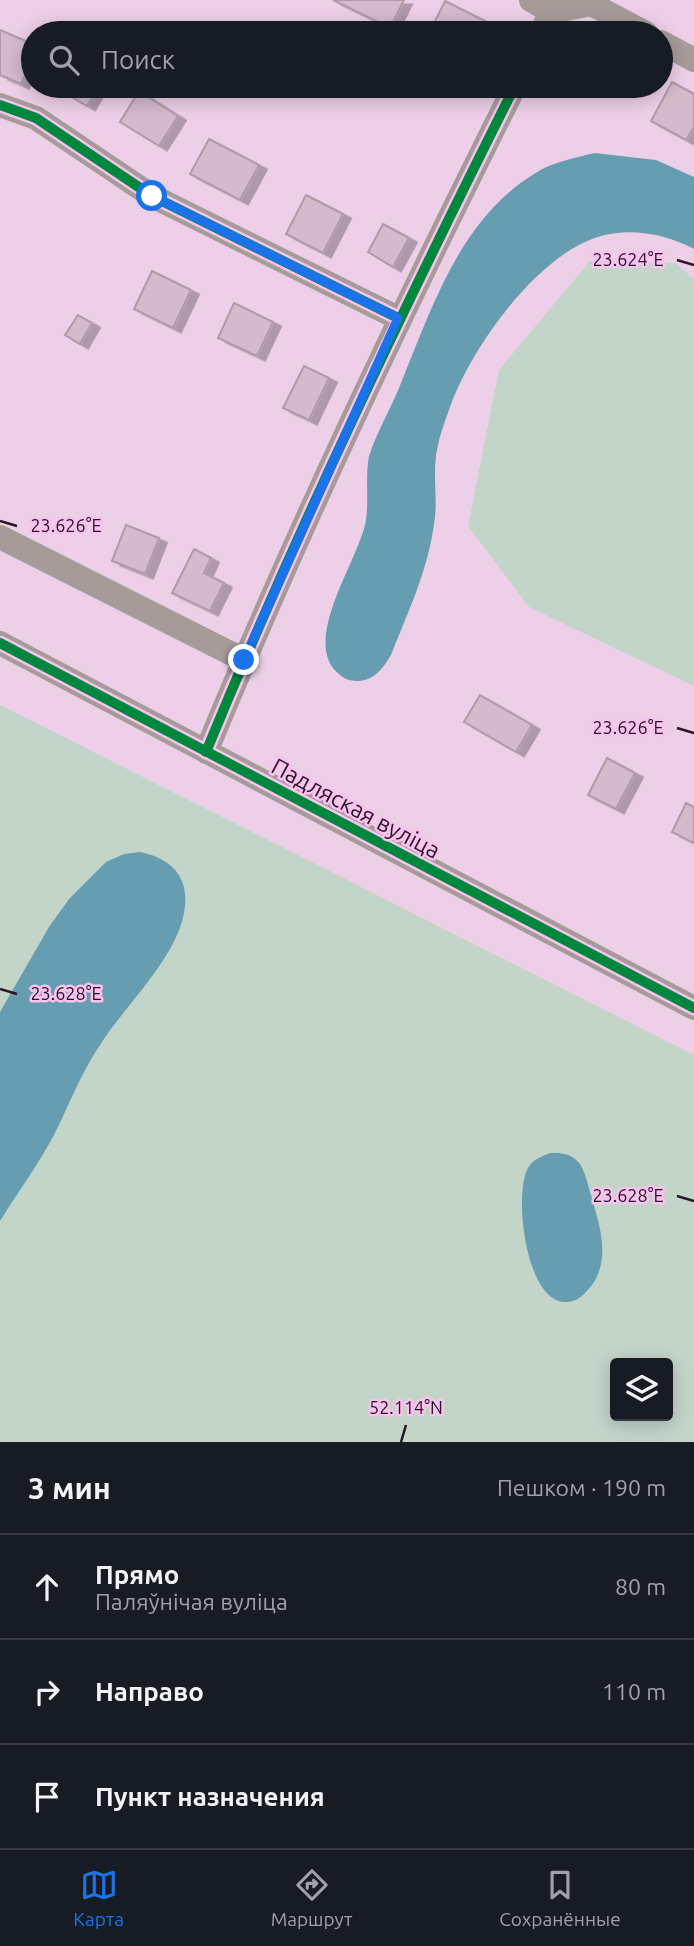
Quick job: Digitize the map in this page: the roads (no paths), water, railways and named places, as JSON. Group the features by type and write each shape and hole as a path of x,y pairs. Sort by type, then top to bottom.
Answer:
{"street":[{"path":"545,11 591,4 623,21"},
{"path":"673,49 694,60"},
{"path":"206,752 244,660 398,318 509,98"},
{"path":"0,105 36,118 152,196 398,318"},
{"path":"0,537 244,660"},
{"name":"Падляская вуліца","path":"0,643 694,1008"}],"water":[{"path":"595,153 656,160 694,177 694,249 670,239 644,233 618,233 592,239 547,267 505,311 471,362 443,426 436,456 435,516 431,541 417,591 391,655 374,676 358,681 346,679 329,661 325,643 328,622 366,520 369,456 439,293 469,238 487,214 509,192 548,166"},
{"path":"140,852 160,858 180,876 185,895 181,924 163,961 93,1056 48,1146 0,1221 0,1012 49,927 69,899 106,862 124,854"},
{"path":"550,1153 569,1156 581,1165 598,1218 602,1245 602,1258 594,1282 585,1293 570,1302 553,1298 542,1286 526,1246 522,1201 524,1182 530,1165"}]}
